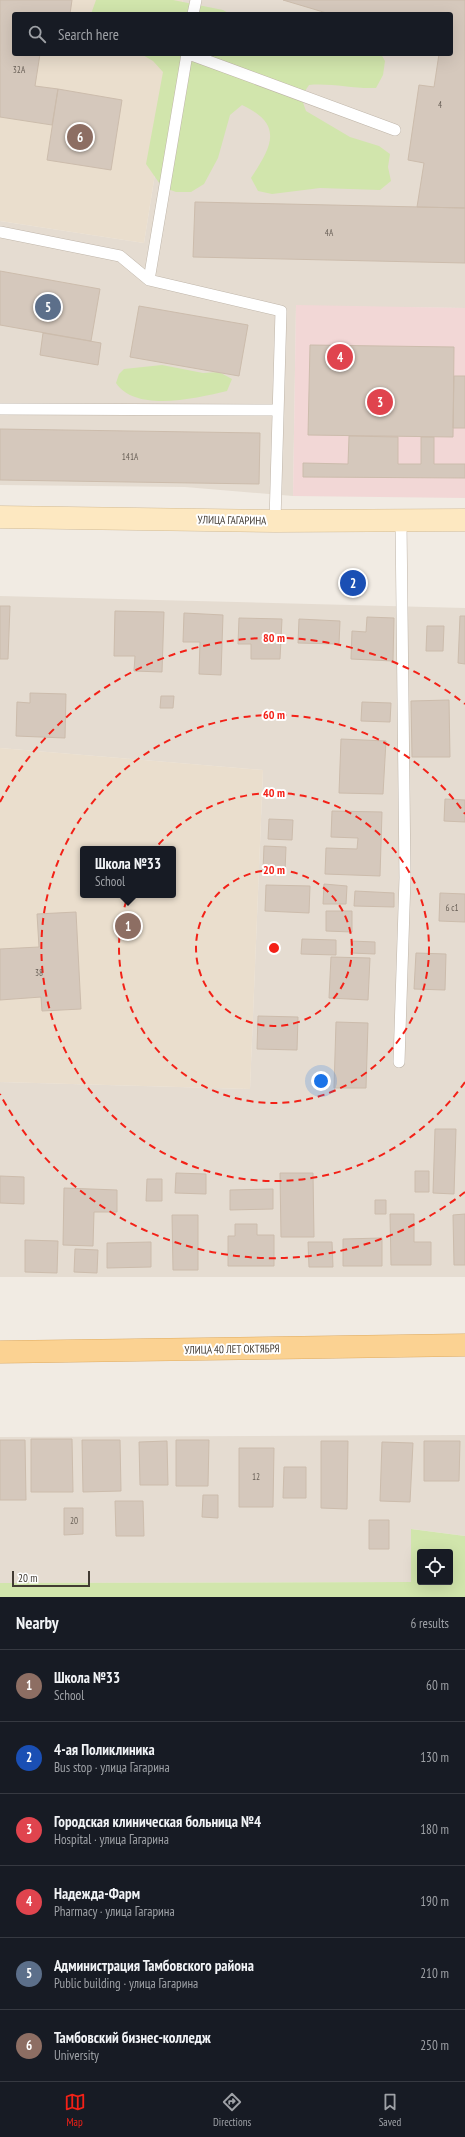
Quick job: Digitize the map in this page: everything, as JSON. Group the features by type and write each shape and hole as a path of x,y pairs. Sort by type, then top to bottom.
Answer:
{"main road":[{"name":"УЛИЦА ГАГАРИНА","path":"0,517 275,521 465,520"},
{"name":"УЛИЦА 40 ЛЕТ ОКТЯБРЯ","path":"0,1352 465,1345"}],"lane":[{"path":"193,12 196,0"},
{"path":"149,280 188,56"},
{"path":"193,56 395,130"},
{"path":"0,232 120,256 149,280 281,311 275,521"},
{"path":"0,409 278,410"},
{"path":"399,1062 405,878 401,521"}],"shaded area":[{"path":"0,0 183,0 180,12 12,12 12,56 174,56 144,243 0,221"},
{"path":"183,0 465,0 465,308 296,306 293,496 185,487 0,485 0,221 144,243 174,56 453,56 453,12 180,12"},
{"path":"296,305 465,308 465,498 293,496"},
{"path":"0,596 465,608 465,1277 0,1277 0,1082 250,1089 263,770 0,748"},
{"path":"0,748 263,770 250,1089 0,1082"},
{"path":"465,1435 465,1536 412,1529 412,1582 0,1583 0,1437"}],"green space":[{"path":"96,0 173,0 226,12 92,12"},
{"path":"144,56 382,56 385,61 383,75 376,88 309,85 301,97 306,111 350,137 379,146 390,154 388,167 391,181 380,190 320,188 272,194 258,191 251,178 268,147 270,137 269,129 264,120 256,113 242,105 230,115 218,158 204,184 191,192 176,192 162,187 146,164 163,72 153,61"},
{"path":"162,365 203,373 219,372 232,379 227,391 200,397 168,401 152,401 138,398 125,392 116,383 119,374 124,369"},
{"path":"411,1529 465,1536 465,1597 0,1597 0,1583 411,1582"}],"building":[{"path":"0,0 72,0 70,12 12,12 12,56 40,56 35,86 58,89 52,125 0,117"},
{"path":"283,0 465,0 465,208 417,207 424,163 408,160 419,85 434,87 439,56 453,56 453,12 323,12"},
{"path":"58,89 122,100 111,170 47,160"},
{"path":"195,202 465,208 465,263 193,257"},
{"path":"0,271 100,289 91,341 0,325"},
{"path":"139,306 248,325 239,376 130,357"},
{"path":"43,333 101,343 98,365 40,355"},
{"path":"310,345 454,347 453,437 308,435"},
{"path":"454,376 465,376 465,428 453,428"},
{"path":"0,429 260,433 259,484 0,480"},
{"path":"349,436 398,437 398,464 421,464 421,437 434,437 434,464 465,464 465,478 303,477 303,463 348,464"},
{"path":"0,606 10,606 8,659 0,659"},
{"path":"115,611 164,612 162,672 134,671 135,656 114,656"},
{"path":"184,613 223,615 221,675 199,674 200,642 183,642"},
{"path":"460,616 465,616 465,664 458,663"},
{"path":"367,617 394,618 393,661 351,659 352,631 366,632"},
{"path":"239,618 282,619 280,659 251,659 251,644 238,644"},
{"path":"299,619 340,621 339,644 298,643"},
{"path":"427,626 444,626 443,651 426,651"},
{"path":"30,693 66,694 65,738 16,736 17,702 30,703"},
{"path":"161,696 174,696 173,708 160,708"},
{"path":"449,700 450,757 412,757 411,701"},
{"path":"362,702 391,703 390,722 361,721"},
{"path":"341,739 386,741 383,794 339,793"},
{"path":"445,799 465,800 465,822 444,821"},
{"path":"332,811 382,812 380,876 325,874 326,848 357,849 358,838 331,837"},
{"path":"269,819 293,820 292,840 268,839"},
{"path":"264,846 286,847 285,871 263,870"},
{"path":"324,884 347,886 346,904 323,904"},
{"path":"266,885 310,886 309,913 265,911"},
{"path":"355,891 394,893 394,907 354,906"},
{"path":"440,893 465,894 465,922 439,921"},
{"path":"326,911 352,911 352,932 326,931"},
{"path":"76,912 81,1009 42,1011 41,997 0,1000 0,949 39,947 37,914"},
{"path":"302,939 336,940 336,955 301,954"},
{"path":"351,941 375,942 375,954 351,953"},
{"path":"416,953 446,954 445,990 414,989"},
{"path":"331,957 370,958 368,1000 329,998"},
{"path":"258,1016 298,1017 297,1050 257,1049"},
{"path":"336,1022 368,1023 366,1088 334,1088"},
{"path":"435,1129 456,1129 454,1194 433,1193"},
{"path":"415,1171 429,1171 429,1192 415,1192"},
{"path":"176,1173 206,1174 206,1194 175,1193"},
{"path":"280,1173 313,1173 314,1237 281,1237"},
{"path":"0,1176 24,1177 24,1204 0,1203"},
{"path":"147,1179 162,1179 162,1201 146,1201"},
{"path":"64,1188 117,1190 117,1212 94,1212 93,1246 63,1245"},
{"path":"273,1189 273,1209 230,1210 230,1190"},
{"path":"375,1200 386,1200 386,1214 375,1214"},
{"path":"390,1214 414,1214 414,1242 431,1242 431,1265 391,1265"},
{"path":"465,1214 465,1265 454,1265 453,1215"},
{"path":"172,1215 198,1215 198,1270 173,1270"},
{"path":"235,1224 257,1224 257,1235 274,1235 274,1266 228,1266 228,1236 235,1236"},
{"path":"382,1238 382,1266 343,1266 343,1239"},
{"path":"25,1240 58,1241 57,1273 25,1272"},
{"path":"151,1242 151,1267 107,1268 107,1243"},
{"path":"308,1242 332,1242 333,1267 309,1267"},
{"path":"75,1249 98,1250 97,1273 74,1272"},
{"path":"31,1439 72,1439 73,1492 31,1492"},
{"path":"0,1440 25,1440 26,1500 0,1500"},
{"path":"82,1440 120,1440 121,1491 83,1492"},
{"path":"176,1440 209,1440 208,1486 176,1486"},
{"path":"167,1441 168,1485 140,1485 139,1442"},
{"path":"321,1441 348,1441 347,1509 321,1508"},
{"path":"424,1441 460,1441 459,1481 424,1481"},
{"path":"382,1442 413,1443 410,1502 380,1501"},
{"path":"239,1448 274,1448 273,1507 239,1507"},
{"path":"284,1467 306,1467 306,1498 283,1498"},
{"path":"203,1495 218,1495 218,1518 202,1517"},
{"path":"115,1501 143,1501 144,1536 116,1536"},
{"path":"64,1508 83,1508 83,1534 64,1535"},
{"path":"369,1520 389,1520 389,1549 369,1549"}],"place":[{"name":"Тамбовский бизнес-колледж","path":"80,137"},
{"name":"Администрация Тамбовского района","path":"48,307"},
{"name":"Надежда-Фарм","path":"340,357"},
{"name":"Городская клиническая больница №4","path":"380,402"},
{"name":"4-ая Поликлиника","path":"353,583"},
{"name":"Школа №33","path":"128,926"}]}
